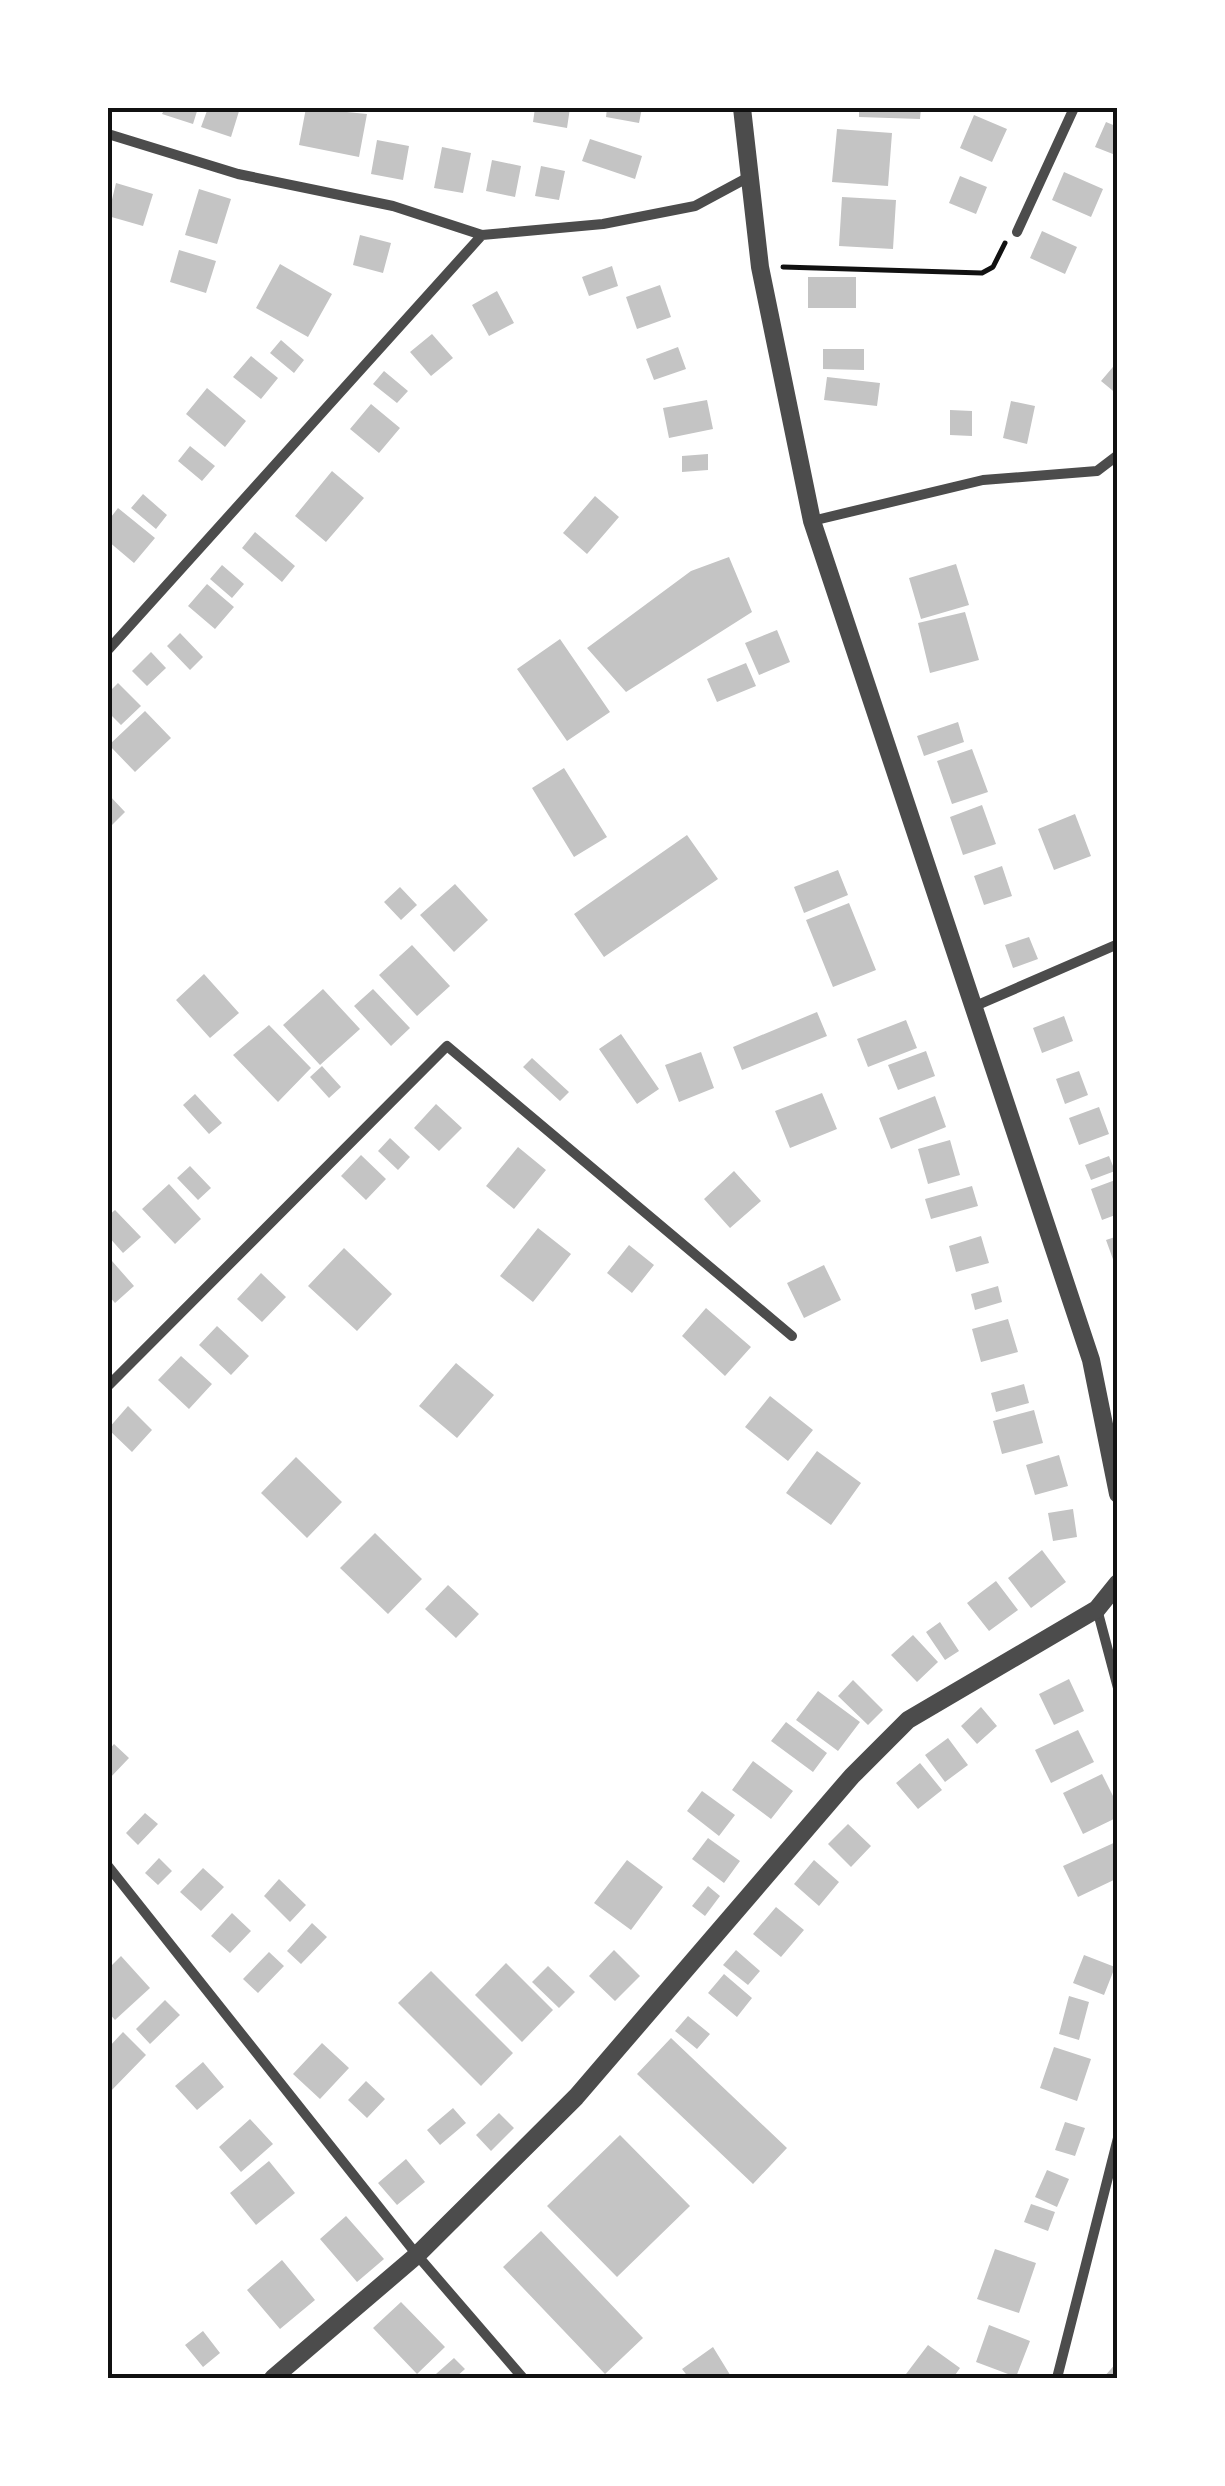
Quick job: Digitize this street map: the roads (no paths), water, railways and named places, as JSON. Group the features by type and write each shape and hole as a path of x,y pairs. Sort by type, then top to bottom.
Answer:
{"street":[{"path":"742,108 746,178 760,267 812,521 1091,1360 1118,1494"},
{"path":"1017,232 1074,108"},
{"path":"108,134 238,174 393,206 482,234 602,224 695,206 746,178"},
{"path":"108,650 482,234"},
{"path":"812,521 983,480 1096,471 1118,455"},
{"path":"973,1007 1118,944"},
{"path":"108,1386 447,1046 792,1336"},
{"path":"274,2378 417,2255 576,2097 852,1776 908,1720 1096,1609 1118,1583"},
{"path":"1096,1609 1118,1688"},
{"path":"108,1866 417,2255 523,2378"},
{"path":"1057,2378 1118,2138"}]}
